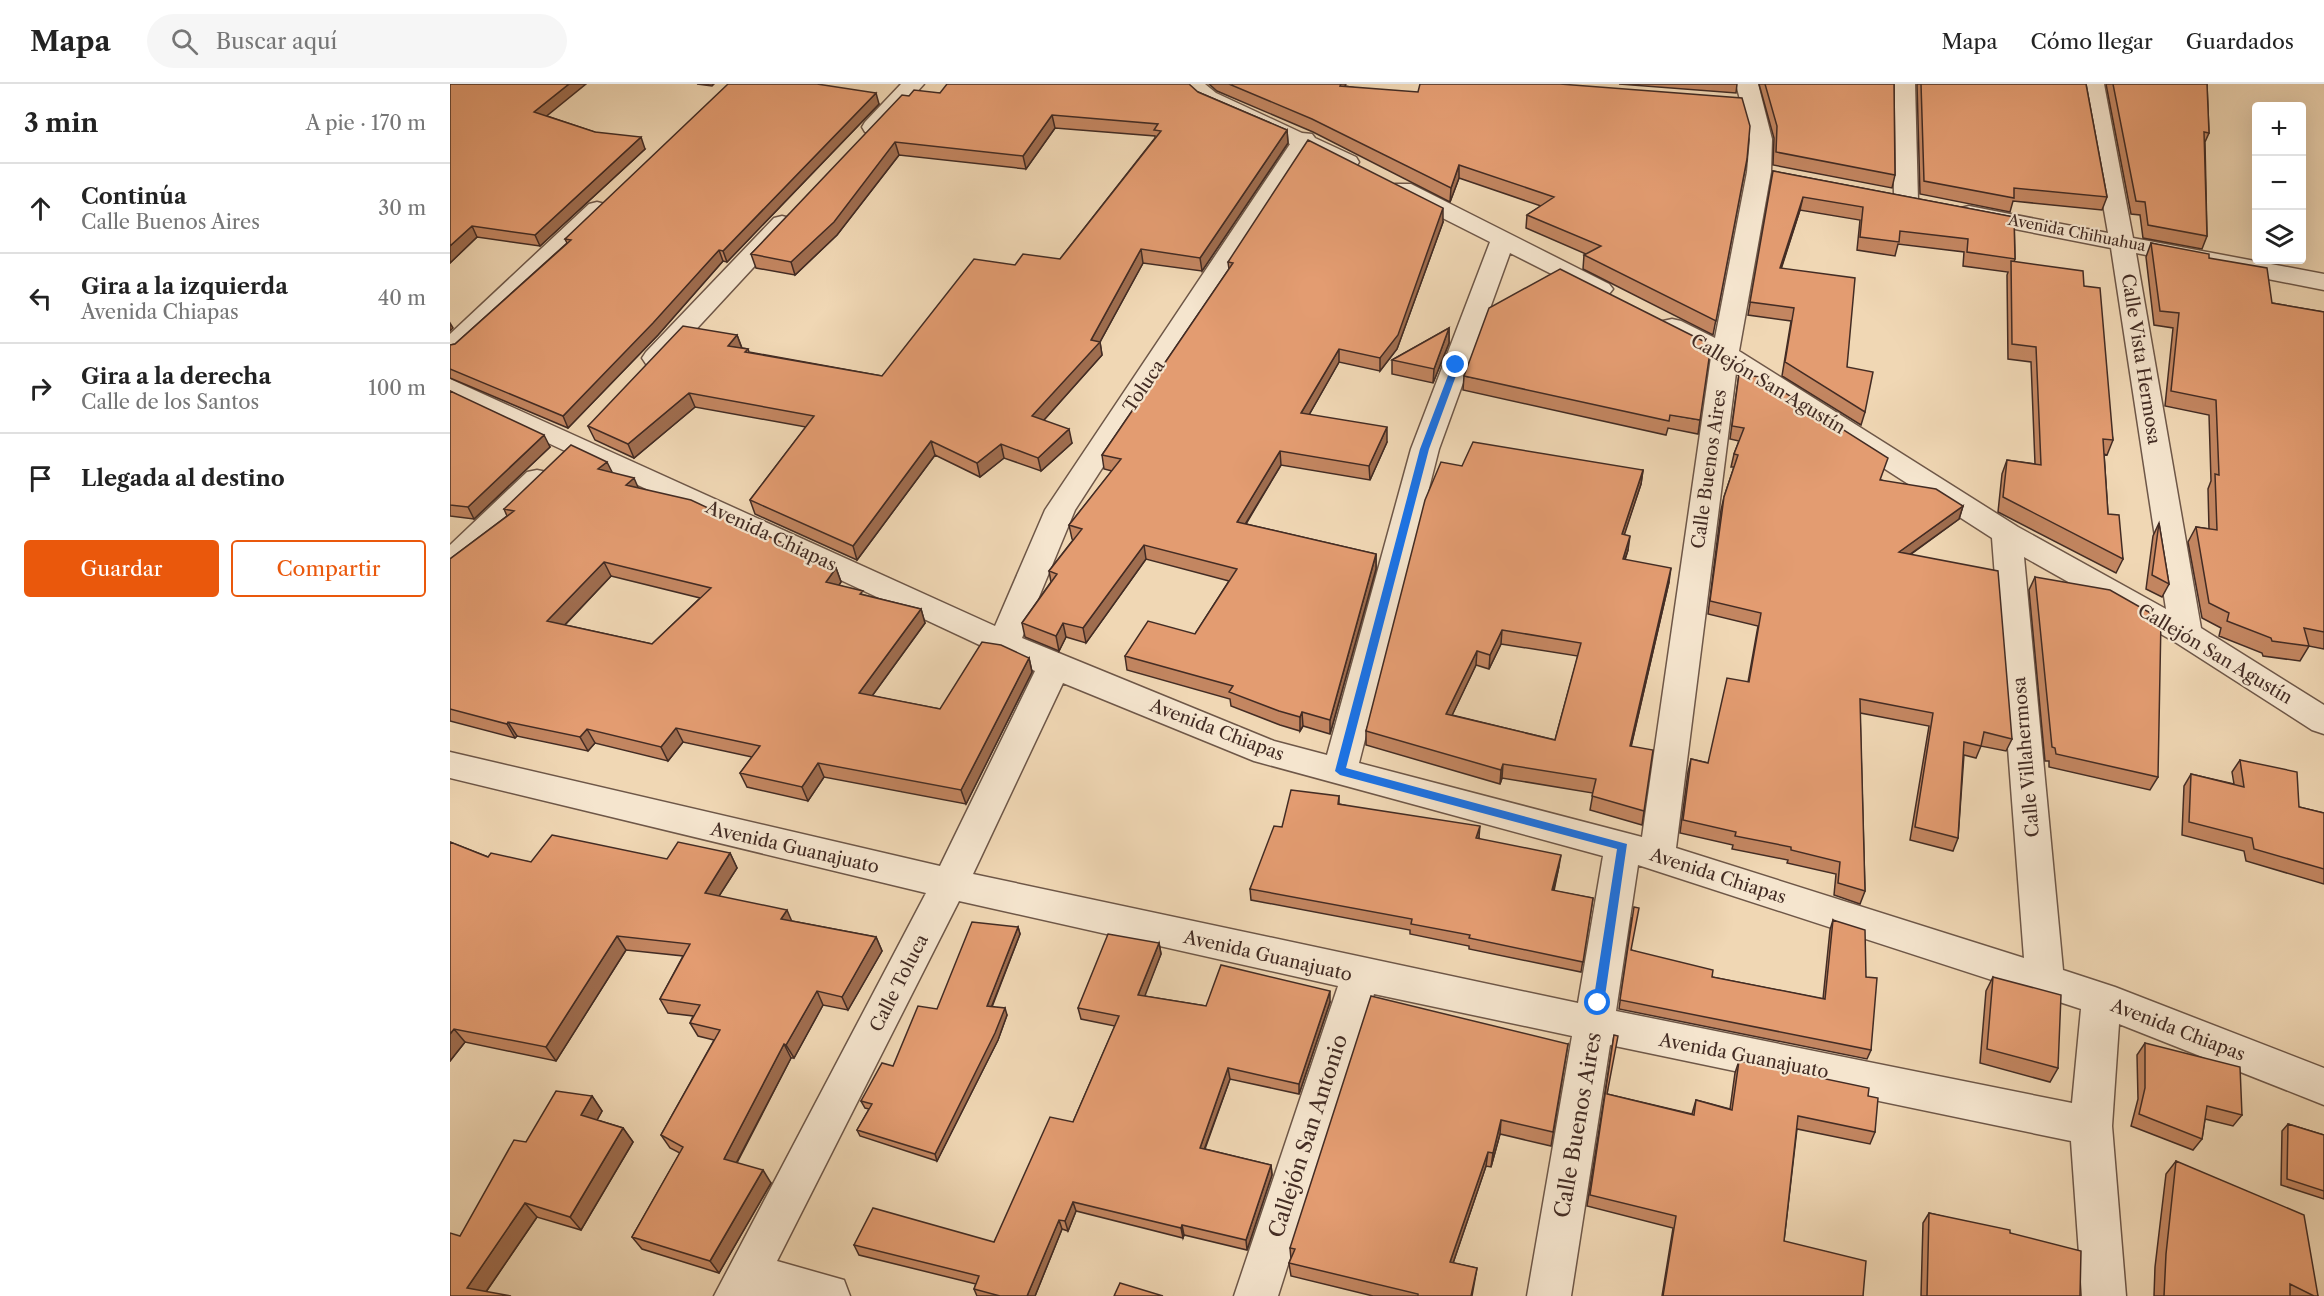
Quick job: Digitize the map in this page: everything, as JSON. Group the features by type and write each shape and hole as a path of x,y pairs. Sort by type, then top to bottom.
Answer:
{"street":[{"path":"856,144 913,84"},
{"path":"1192,84 1208,98 1304,139 1619,299"},
{"name":"Avenida Chihuahua","path":"1904,84 1918,203 2324,282"},
{"name":"Calle Vista Hermosa","path":"2093,84 2122,242 2187,634"},
{"name":"Calle Buenos Aires","path":"1549,1296 1595,1026 1640,851 1725,354 1771,174 1761,140 1743,96"},
{"name":"Toluca","path":"1004,643 1060,510 1304,139"},
{"path":"450,348 611,196"},
{"path":"637,377 800,204"},
{"path":"1340,771 1425,449 1503,239"},
{"name":"Callejón San Agustín","path":"1651,316 1725,354 2007,534 2187,634 2324,721"},
{"name":"Avenida Chiapas","path":"450,387 580,437 1054,666 1266,752 1640,851 2100,999 2324,1087"},
{"path":"450,563 580,437"},
{"name":"Calle Villahermosa","path":"2007,534 2045,981"},
{"name":"Calle Toluca","path":"741,1286 950,883 1054,666"},
{"name":"Avenida Guanajuato","path":"450,765 638,812 1360,976 2091,1126"},
{"name":"Callejón San Antonio","path":"1256,1296 1360,976"},
{"path":"2100,999 2091,1126 2104,1296"},
{"path":"741,1286 828,1296"}],"building":[{"path":"450,84 569,84 534,112 595,132 641,137 535,235 472,226 450,246"},
{"path":"728,84 817,84 876,93 723,251 719,250 653,323 563,416 450,369 450,345 455,344 571,240 565,239"},
{"path":"947,84 1189,84 1198,92 1287,130 1200,258 1141,249 1091,340 1100,342 1032,416 1069,429 1038,458 1001,444 977,463 931,441 853,546 750,500 814,416 689,393 628,444 588,426 683,326 737,335 728,346 748,349 745,352 882,376 974,259 1015,265 1023,254 1060,259 1161,131 1154,130 1158,124 1052,115 1023,156 895,142 834,222 791,262 751,254 902,95 909,96 914,90 940,93"},
{"path":"1229,84 1341,84 1340,86 1418,92 1420,84 1560,84 1742,98 1750,126 1747,159 1716,321 1584,255 1601,246 1527,215 1554,197 1459,165 1451,188 1312,119"},
{"path":"1765,84 1894,84 1895,175 1776,152 1777,126"},
{"path":"1921,84 2086,84 2107,197 2014,188 2014,198 1924,181"},
{"path":"2113,84 2207,84 2209,133 2204,132 2207,236 2148,225 2145,202 2136,201"},
{"path":"1308,140 1443,208 1398,335 1380,358 1339,349 1301,413 1387,427 1369,466 1280,451 1237,522 1376,554 1330,720 1302,712 1300,717 1279,711 1229,692 1233,686 1125,656 1148,621 1195,634 1237,569 1144,545 1083,628 1063,623 1056,636 1022,623 1057,574 1049,571 1082,529 1069,525 1121,459 1102,455 1233,263 1228,262"},
{"path":"1773,171 2014,217 2015,259 1967,252 1968,239 1900,231 1899,242 1860,237 1863,207 1803,197 1780,268 1855,278 1847,367 1873,372 1865,412 1785,362 1794,308 1750,302"},
{"path":"2151,243 2209,254 2209,258 2267,268 2272,303 2324,312 2324,632 2304,628 2309,646 2272,641 2271,638 2227,621 2229,613 2209,603 2196,527 2217,530 2215,474 2219,475 2216,400 2171,391 2179,313 2160,311"},
{"path":"2011,261 2083,271 2084,286 2100,288 2113,440 2103,439 2108,514 2119,515 2123,559 2003,497 2007,460 2041,465 2036,347 2012,344"},
{"path":"1560,269 1711,345 1700,420 1670,415 1669,421 1464,376 1489,308"},
{"path":"1449,328 1434,369 1392,360"},
{"path":"1739,374 1760,377 1888,458 1880,480 1936,489 1963,506 1899,552 1998,571 2012,739 1984,732 1981,746 1964,742 1958,838 1915,827 1933,713 1860,699 1865,891 1838,883 1840,862 1791,850 1791,847 1735,836 1736,832 1683,820 1691,759 1708,763 1727,678 1749,682 1761,613 1710,601 1724,497 1738,455 1734,454 1744,428 1732,426"},
{"path":"450,391 544,435 468,507 450,505"},
{"path":"1473,442 1643,470 1622,534 1630,536 1623,559 1671,568 1630,746 1653,750 1644,811 1592,796 1596,779 1503,764 1501,770 1366,731 1425,500 1441,462 1462,466","holes":["1502,630 1581,643 1555,740 1446,714 1477,651 1490,655"]},
{"path":"571,445 607,462 598,469 634,478 626,485 691,500 836,568 826,582 863,591 860,594 921,609 859,693 940,709 982,642 1001,645 1029,658 961,790 818,763 802,787 740,773 760,746 676,728 661,747 587,729 580,737 508,722 507,724 450,709 450,559 514,511 504,509","holes":["604,562 711,588 652,644 547,621"]},
{"path":"2159,523 2169,584 2152,575"},
{"path":"2035,577 2110,590 2161,619 2158,777 2056,754 2055,748 2052,747"},
{"path":"2240,760 2297,772 2299,807 2324,813 2324,869 2254,849 2252,838 2189,822 2191,774 2244,787"},
{"path":"1291,790 1339,796 1338,804 1480,826 1476,838 1561,855 1552,890 1593,898 1583,962 1469,938 1470,935 1411,924 1412,919 1250,889 1274,826 1282,827"},
{"path":"552,835 667,859 678,842 730,853 705,893 787,910 781,919 876,937 842,997 817,991 786,1045 784,1044 724,1159 763,1170 710,1261 632,1237 683,1147 661,1135 720,1030 690,1023 700,1005 660,999 690,944 617,936 546,1047 454,1029 450,1034 450,842 488,857 491,853 531,862"},
{"path":"1634,907 1639,908 1631,950 1713,970 1712,977 1825,999 1833,920 1865,930 1866,977 1877,978 1871,1050 1620,1000"},
{"path":"972,922 1018,927 987,1006 1005,1008 935,1154 857,1130 872,1104 861,1101 882,1063 893,1066 918,1006 937,1009"},
{"path":"1108,934 1159,943 1138,995 1206,1006 1221,965 1330,991 1299,1084 1228,1068 1200,1148 1271,1165 1246,1240 1182,1225 1181,1228 1073,1202 1065,1221 1059,1220 1027,1296 1000,1296 974,1289 979,1276 854,1245 873,1208 994,1242 1050,1117 1073,1122 1119,1016 1078,1008"},
{"path":"1993,977 2061,995 2058,1068 1987,1049"},
{"path":"1371,996 1568,1044 1553,1132 1501,1120 1493,1153 1488,1152 1450,1262 1477,1268 1471,1296 1418,1296 1418,1294 1289,1263 1295,1249 1290,1248"},
{"path":"1614,1035 1618,1036 1607,1094 1694,1115 1696,1100 1732,1110 1739,1061 1869,1088 1868,1096 1878,1098 1875,1132 1798,1116 1784,1241 1866,1261 1863,1296 1663,1296 1676,1216 1590,1195"},
{"path":"2145,1043 2240,1067 2242,1115 2207,1106 2202,1139 2139,1114 2145,1088"},
{"path":"556,1091 592,1096 581,1115 623,1128 570,1217 525,1203 467,1288 511,1296 450,1296 450,1233 460,1236 514,1140 526,1142"},
{"path":"2288,1124 2324,1135 2324,1191 2287,1179"},
{"path":"2176,1161 2304,1215 2318,1296 2290,1284 2290,1296 2164,1296"},
{"path":"1929,1213 2010,1230 2010,1233 2081,1251 2080,1296 1927,1296"},
{"path":"1120,1283 1163,1296 1114,1296"}],"route":[{"path":"1456,365 1425,449 1340,771 1623,847 1598,1003"}]}
